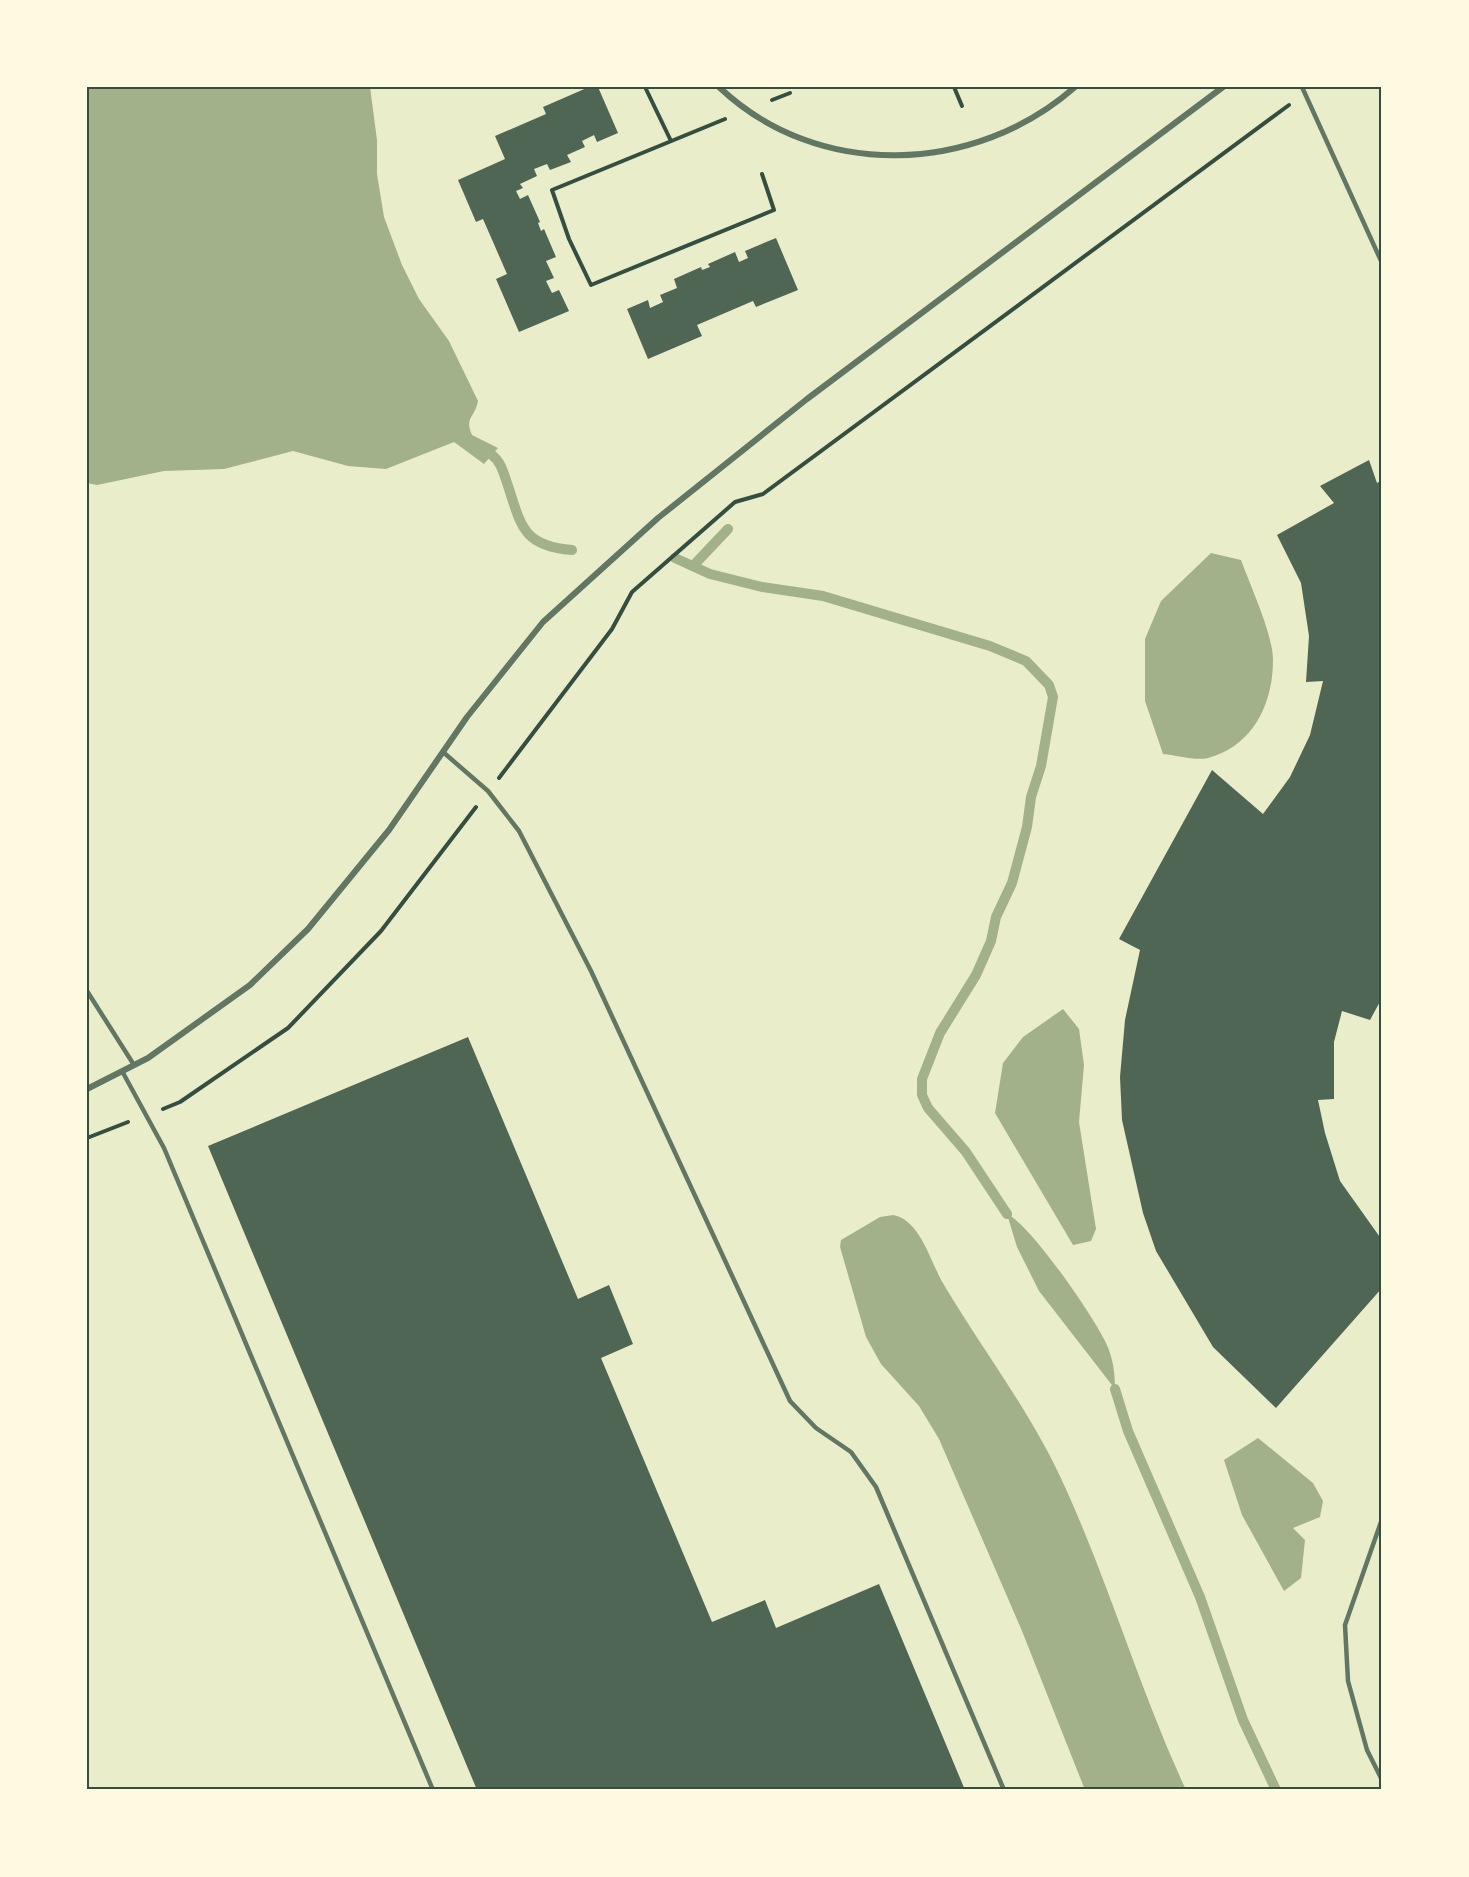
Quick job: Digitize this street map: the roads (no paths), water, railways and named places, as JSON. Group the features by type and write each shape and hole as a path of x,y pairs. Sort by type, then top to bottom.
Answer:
{"street":[{"path":"719,87 766,122 800,138 850,152 903,156 949,152 1000,136 1042,113 1075,87"},
{"path":"87,1089 148,1058 250,985 308,929 389,830 467,717 543,622 658,518 807,399 1222,87"}],"lane":[{"path":"1302,87 1382,263"},
{"path":"443,752 488,791 519,831 591,971 790,1401 816,1428 851,1452 876,1487 1004,1790"},
{"path":"87,991 134,1065"},
{"path":"122,1071 164,1149 433,1790"},
{"path":"1382,1519 1345,1625 1348,1681 1367,1750 1382,1780"}],"waterway":[{"path":"492,455 502,470 515,509 525,530 542,543 555,548 572,550"},
{"path":"693,566 728,529"},
{"path":"675,558 710,574 762,587 823,596 990,646 1026,661 1049,685 1053,697 1041,766 1031,797 1027,827 1012,883 996,917 991,941 976,975 940,1033 922,1079 922,1095 928,1108 966,1152 1007,1214"},
{"path":"1115,1389 1128,1431 1200,1597 1243,1720 1276,1790"}]}
